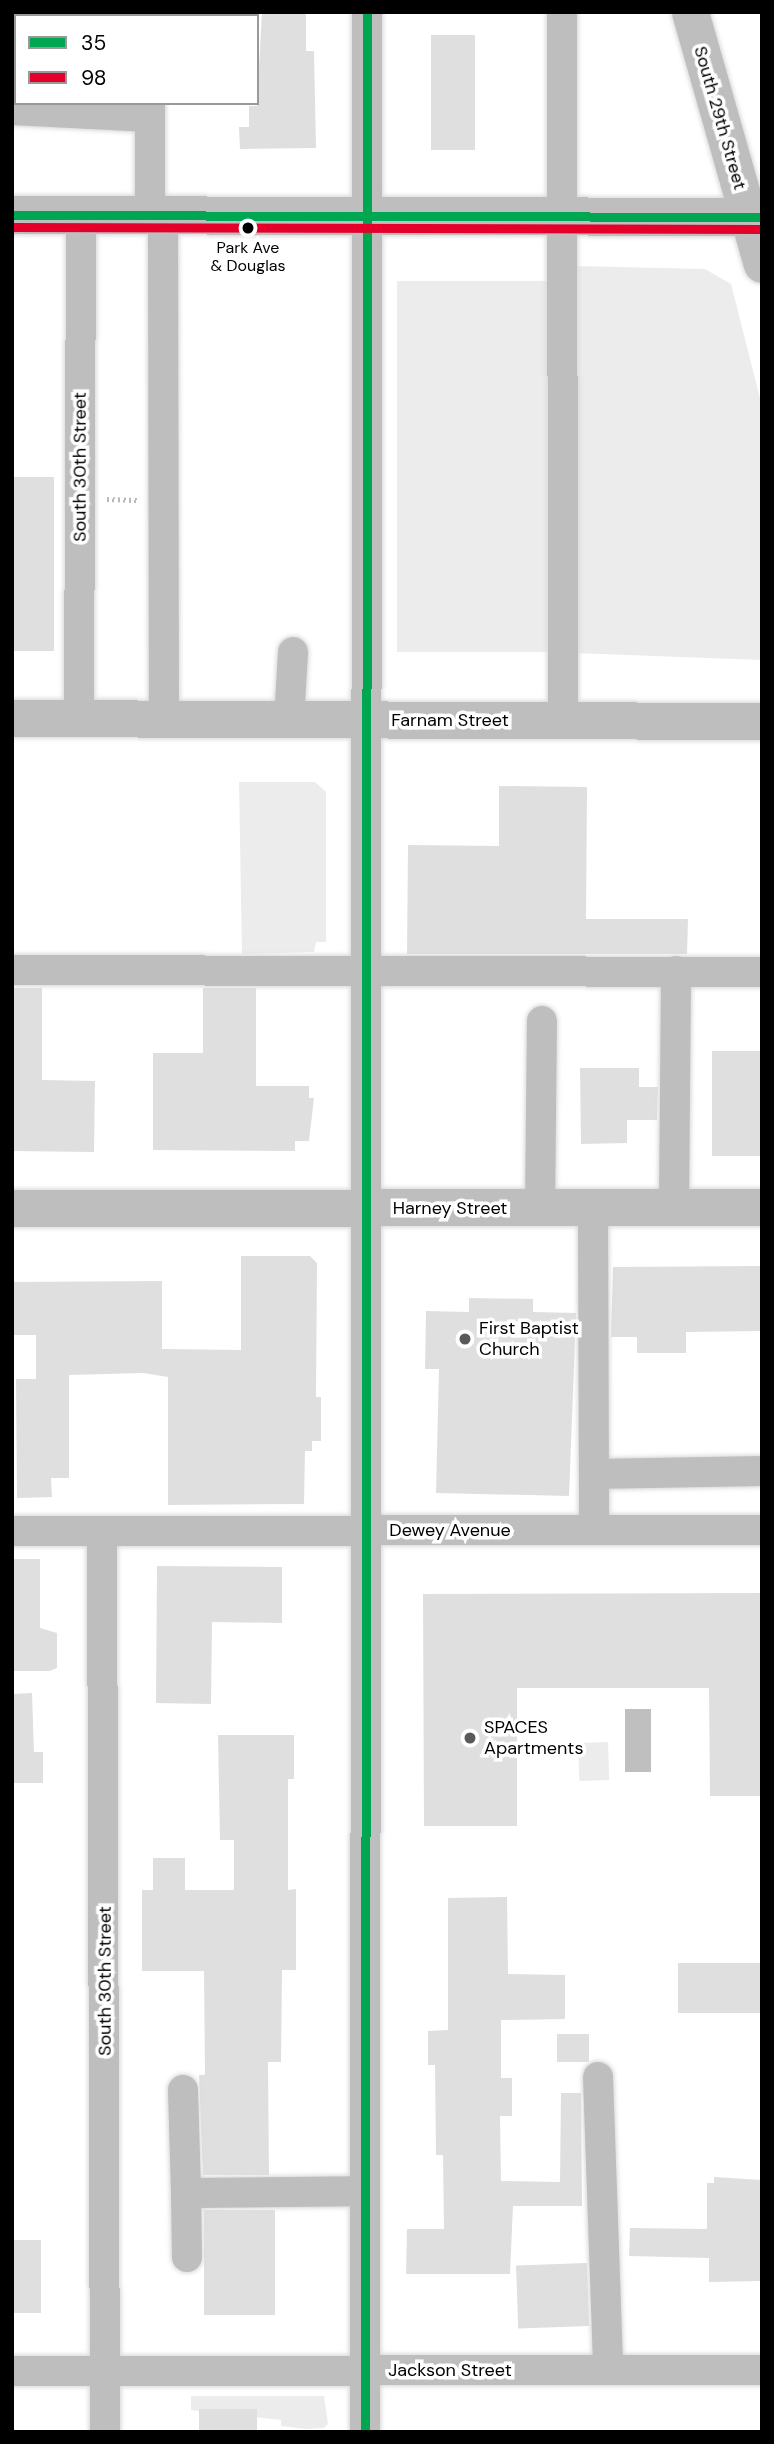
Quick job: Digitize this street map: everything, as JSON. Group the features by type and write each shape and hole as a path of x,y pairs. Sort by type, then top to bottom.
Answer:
{"highway":[{"path":"12,215 755,217"}],"main road":[{"name":"South 29th Street","path":"690,12 755,217 762,264"},
{"name":"Farnam Street","path":"12,718 762,721"},
{"name":"Harney Street","path":"12,1209 762,1207"}],"street":[{"path":"365,2432 363,969 367,12"},
{"path":"562,12 563,720"},
{"path":"12,110 150,110 157,215 164,719"},
{"name":"South 30th Street","path":"79,718 81,215"},
{"path":"289,720 293,652"},
{"path":"12,970 762,972"},
{"path":"674,1206 676,971"},
{"path":"540,1209 542,1021"},
{"path":"593,1208 594,1530"},
{"path":"594,1474 762,1471"},
{"name":"Dewey Avenue","path":"12,1531 762,1530"},
{"name":"South 30th Street","path":"102,1531 105,2432"},
{"path":"598,2077 608,2370"},
{"path":"183,2090 187,2257"},
{"path":"186,2193 365,2191"},
{"name":"Jackson Street","path":"12,2371 762,2370"}],"path":[{"path":"99,499 128,499"}],"shaded area":[{"path":"574,266 705,269 731,284 762,406 762,660 575,653"},
{"path":"397,281 554,281 554,652 397,652"},
{"path":"239,782 315,782 326,792 326,942 316,942 314,952 242,954"},
{"path":"625,1709 651,1709 651,1772 625,1772"},
{"path":"608,1742 609,1780 579,1781 578,1743"},
{"path":"191,2396 324,2396 328,2424 324,2428 306,2429 281,2426 281,2420 191,2410"}],"building":[{"path":"262,12 306,12 306,51 314,51 316,148 240,149 239,127 249,127 249,106 259,105"},
{"path":"431,35 475,35 475,150 431,150"},
{"path":"12,477 54,477 54,651 12,651"},
{"path":"499,786 587,787 586,919 688,919 687,954 407,954 408,845 499,846"},
{"path":"12,988 42,988 42,1080 95,1081 94,1152 12,1151"},
{"path":"203,988 256,988 256,1086 309,1086 309,1098 314,1098 309,1141 295,1141 295,1151 153,1150 153,1053 203,1053"},
{"path":"712,1051 762,1051 762,1156 712,1156"},
{"path":"580,1068 639,1068 639,1087 658,1087 657,1120 627,1120 627,1143 581,1144"},
{"path":"241,1256 310,1256 317,1263 316,1397 321,1397 321,1441 312,1441 312,1451 305,1451 304,1504 168,1505 168,1377 143,1373 69,1375 69,1478 51,1478 52,1497 17,1498 16,1379 36,1379 36,1335 12,1335 12,1282 162,1281 162,1349 241,1350"},
{"path":"762,1266 762,1331 686,1332 686,1353 637,1353 637,1337 611,1337 613,1267"},
{"path":"469,1298 533,1299 533,1312 576,1313 569,1496 436,1493 439,1369 425,1369 426,1311 469,1312"},
{"path":"12,1559 40,1559 40,1628 57,1633 57,1668 50,1671 12,1671"},
{"path":"157,1566 282,1567 282,1623 212,1622 211,1704 156,1703"},
{"name":"SPACES Apartments","path":"762,1593 762,1796 710,1796 709,1688 517,1688 517,1826 424,1826 423,1594"},
{"path":"32,1693 34,1752 43,1752 43,1783 12,1783 12,1694"},
{"path":"218,1735 294,1735 294,1779 288,1779 288,1890 296,1889 296,1970 282,1970 281,2062 268,2062 269,2175 203,2175 199,2075 205,2075 204,1971 142,1971 142,1890 153,1890 153,1858 185,1858 185,1890 234,1890 234,1840 220,1840"},
{"path":"507,1897 508,1974 565,1975 565,2019 501,2020 501,2078 512,2078 512,2116 500,2116 501,2181 560,2182 561,2093 581,2093 582,2206 513,2206 510,2274 406,2274 407,2229 444,2229 443,2155 436,2155 435,2065 428,2065 428,2031 448,2030 448,1898"},
{"path":"678,1963 762,1963 762,2013 678,2013"},
{"path":"557,2034 589,2034 589,2062 557,2062"},
{"path":"714,2177 762,2180 762,2281 709,2282 709,2258 629,2256 630,2228 707,2229 707,2183 714,2183"},
{"path":"204,2210 275,2210 275,2315 204,2315"},
{"path":"12,2240 41,2240 41,2313 12,2313"},
{"path":"587,2263 589,2326 518,2328 516,2265"},
{"path":"199,2409 257,2409 257,2432 199,2432"}],"transit line":[{"name":"35","path":"365,2432 367,12"},
{"name":"35","path":"12,215 762,217"},
{"name":"98","path":"12,227 762,229"}],"place":[{"name":"Park Ave & Douglas","path":"248,228"},
{"name":"First Baptist Church","path":"465,1339"},
{"name":"SPACES Apartments","path":"470,1738"}]}
